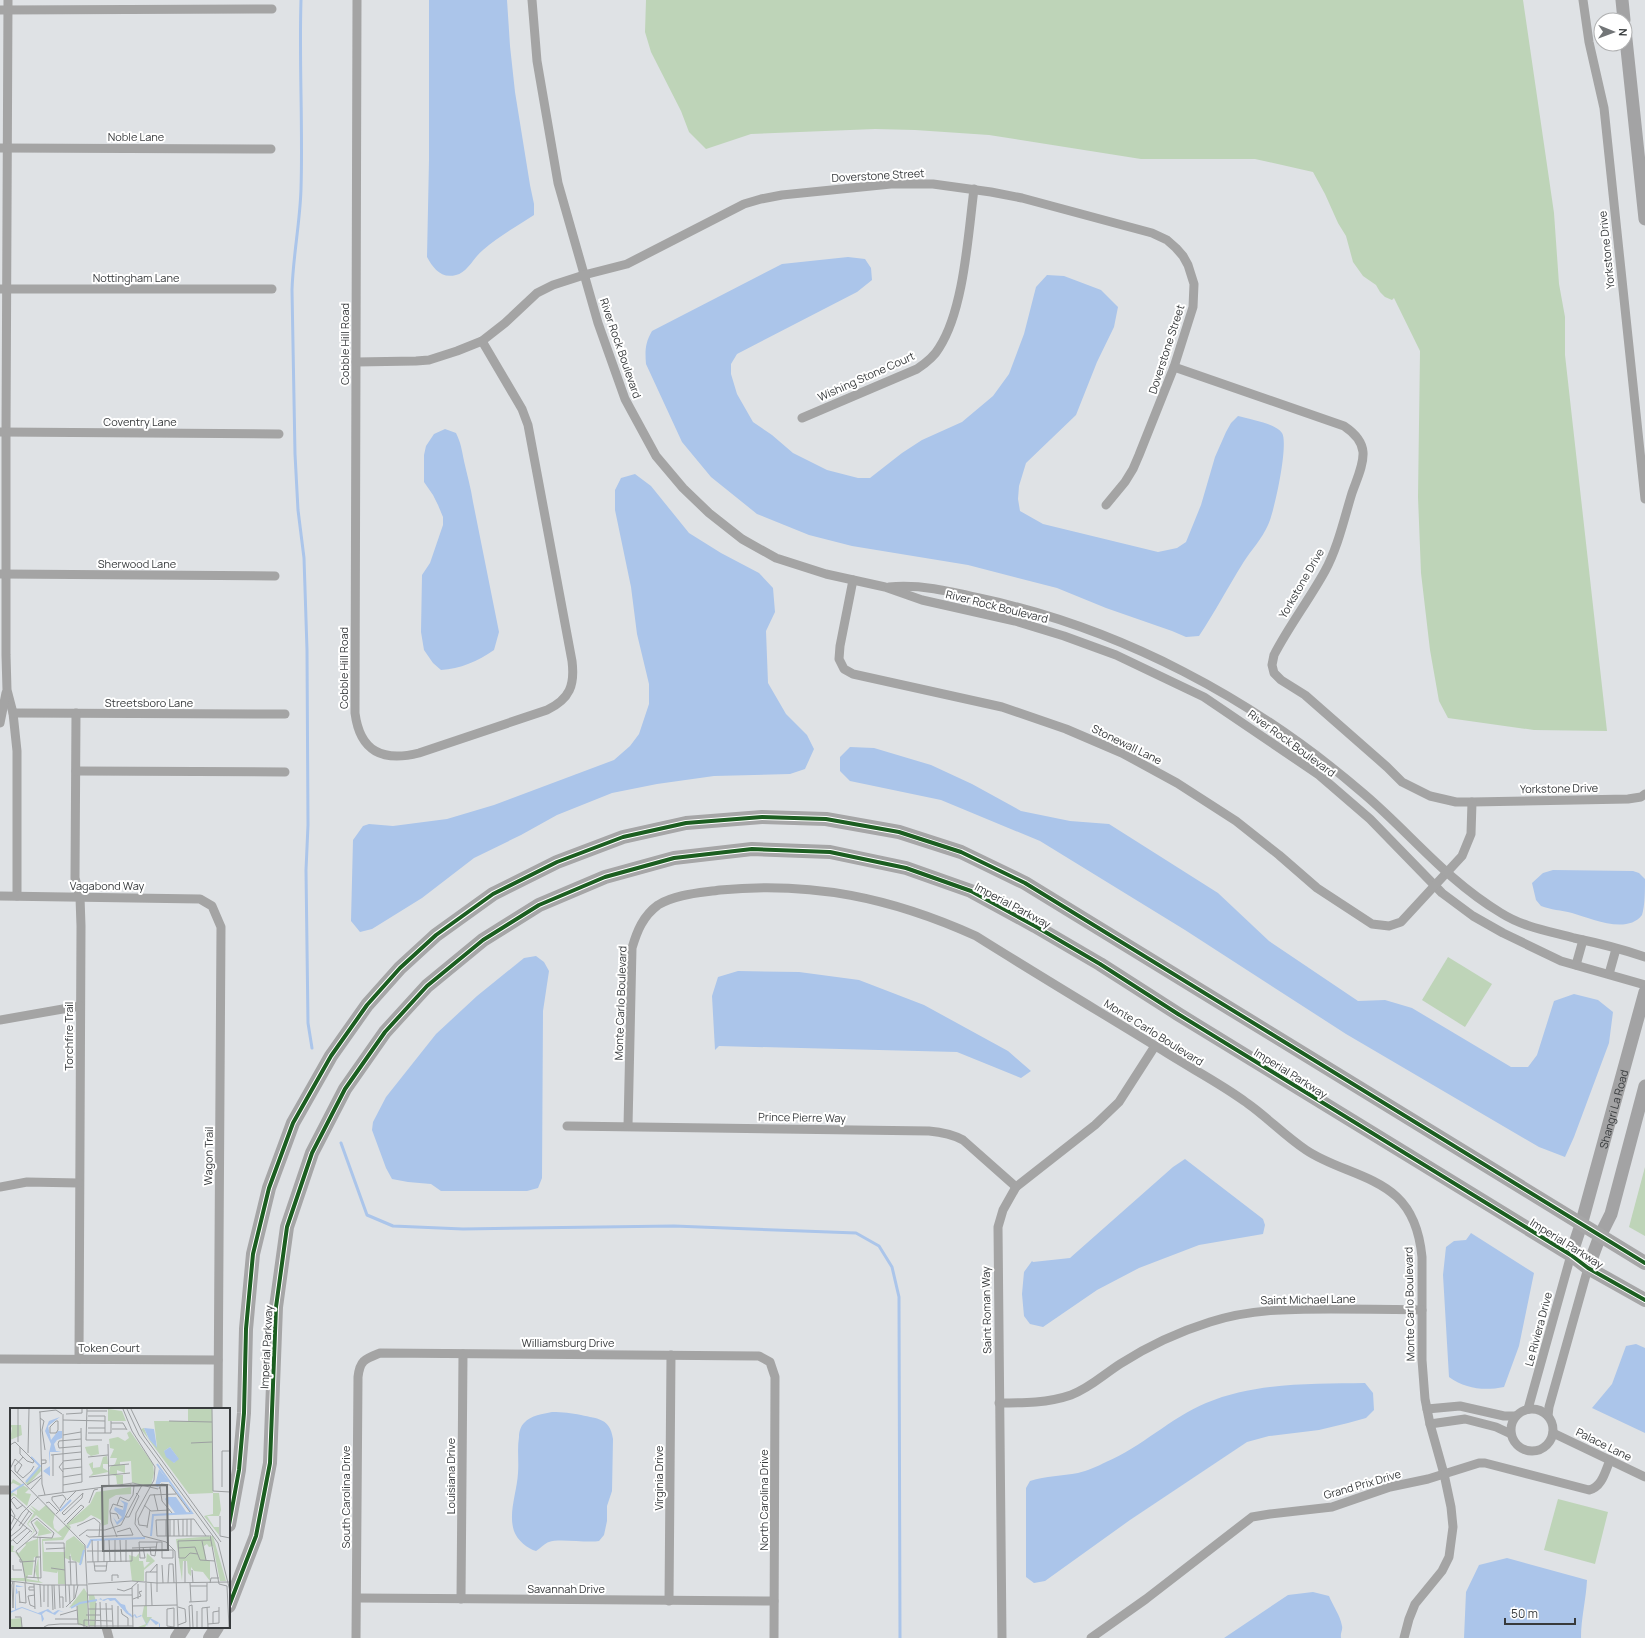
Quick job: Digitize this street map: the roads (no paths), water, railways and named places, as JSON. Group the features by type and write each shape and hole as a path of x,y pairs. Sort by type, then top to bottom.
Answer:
{"main road":[{"name":"Imperial Parkway","path":"230,1520 239,1470 244,1413 246,1329 253,1254 269,1188 293,1123 330,1056 367,1005 400,968 436,935 493,894 557,862 623,837 686,823 762,817 826,819 899,832 961,852 1025,883 1085,919 1581,1226 1645,1263"},
{"name":"Imperial Parkway","path":"230,1603 256,1536 270,1463 276,1307 287,1227 312,1153 345,1089 385,1032 422,992 483,940 539,905 605,877 674,858 752,850 830,852 906,868 971,891 1100,964 1178,1014 1571,1255 1588,1268 1645,1300"},
{"path":"177,1638 183,1628"},
{"path":"210,1638 216,1628"}],"street":[{"path":"8,0 4,10 3,574 7,690 13,713 17,750 17,896"},
{"name":"Cobble Hill Road","path":"357,0 356,719 360,733 370,747 387,756 405,757 547,710 556,706 565,699 573,682 572,661 528,425 522,409 482,341"},
{"name":"River Rock Boulevard","path":"532,0 537,61 558,184 598,323 624,399 656,456 683,488 709,513 742,539 776,558 826,574 886,587 922,600 1015,621 1064,636 1116,655 1204,697 1319,775 1370,819 1435,886 1479,920 1561,961 1645,985"},
{"name":"Yorkstone Drive","path":"1583,0 1589,42 1604,108 1645,499"},
{"path":"1622,0 1623,12"},
{"path":"4,10 272,9"},
{"path":"1628,52 1642,167 1645,219"},
{"name":"Noble Lane","path":"4,147 271,149"},
{"name":"Doverstone Street","path":"356,362 401,362 429,360 457,352 482,341 505,323 537,293 553,285 584,275 627,264 744,204 761,199 782,195 891,184 933,184 974,189 1022,198 1140,229 1159,236 1176,248 1188,265 1194,284 1193,307 1174,367 1133,469 1106,505"},
{"name":"Wishing Stone Court","path":"802,418 917,369 930,359 940,348 953,317 963,274 974,189"},
{"name":"Nottingham Lane","path":"3,289 272,289"},
{"name":"Yorkstone Drive","path":"1174,367 1344,426 1354,432 1360,440 1363,452 1360,467 1332,556 1325,571 1281,641 1274,655 1272,665 1274,673 1281,680 1304,695 1387,767 1402,782 1430,796 1456,802 1472,802 1628,799 1640,797 1645,794"},
{"name":"Coventry Lane","path":"3,432 280,434"},
{"name":"Sherwood Lane","path":"3,574 275,576"},
{"name":"Stonewall Lane","path":"853,580 840,646 839,659 844,670 853,674 1002,708 1066,729 1122,753 1177,783 1236,821 1317,888 1372,924 1389,926 1401,922 1435,886"},
{"name":"River Rock Boulevard","path":"886,587 906,585 937,589 1032,611 1073,624 1115,640 1195,676 1253,710 1312,752 1364,794 1464,889 1502,914 1539,930 1645,957"},
{"path":"0,723 1,712 7,690"},
{"name":"Streetsboro Lane","path":"13,713 285,714"},
{"name":"Torchfire Trail","path":"76,713 75,878 80,897 81,926 79,1359"},
{"path":"76,771 285,772"},
{"path":"1435,886 1462,856 1468,844 1471,834 1472,802"},
{"name":"Monte Carlo Boulevard","path":"628,1126 632,948 642,922 650,912 667,900 701,892 793,888 867,898 925,915 976,936 1248,1103 1306,1150 1325,1161 1380,1185 1398,1198 1417,1230 1421,1245 1422,1360 1425,1399 1430,1424 1444,1474 1453,1518 1452,1540 1448,1557 1442,1571 1415,1604 1408,1619 1404,1638"},
{"name":"Vagabond Way","path":"0,896 200,899 212,906"},
{"name":"Wagon Trail","path":"212,906 221,927 222,943 218,1408"},
{"path":"1576,965 1583,940"},
{"path":"1609,974 1616,949"},
{"name":"Shangri La Road","path":"1571,1255 1581,1226 1645,992"},
{"path":"0,1020 80,1006"},
{"name":"Saint Roman Way","path":"1002,1638 998,1227 1003,1210 1016,1188 1095,1125 1119,1102 1155,1046"},
{"path":"1548,1416 1549,1407 1588,1268 1610,1214 1645,1086"},
{"name":"Prince Pierre Way","path":"567,1126 929,1131 954,1135 968,1143 1016,1188"},
{"path":"0,1187 27,1182 79,1183"},
{"name":"Le Riviera Drive","path":"1528,1409 1571,1255"},
{"name":"Saint Michael Lane","path":"999,1403 1034,1402 1071,1394 1091,1386 1119,1365 1149,1347 1177,1334 1213,1321 1248,1313 1279,1309 1422,1310"},
{"name":"Williamsburg Drive","path":"365,1359 380,1353 671,1355 759,1356 770,1362"},
{"name":"Louisiana Drive","path":"461,1599 463,1354"},
{"name":"Virginia Drive","path":"670,1600 671,1355"},
{"name":"Token Court","path":"0,1359 218,1360"},
{"name":"South Carolina Drive","path":"356,1638 358,1598 358,1377 359,1367 365,1359"},
{"name":"North Carolina Drive","path":"770,1362 775,1376 774,1638"},
{"path":"1427,1409 1460,1406 1504,1416 1515,1416"},
{"path":"1535,1409 1542,1411 1548,1416 1553,1427 1553,1433 1547,1445 1535,1451 1522,1449 1517,1445 1511,1434 1512,1422 1515,1416 1523,1410 1535,1409"},
{"path":"1430,1424 1464,1419 1496,1427 1511,1434"},
{"name":"Palace Lane","path":"1553,1433 1645,1476"},
{"name":"Grand Prix Drive","path":"1091,1638 1146,1599 1252,1517 1332,1507 1390,1487 1444,1474 1471,1465 1485,1463 1589,1490 1593,1489 1601,1481 1610,1460"},
{"name":"Savannah Drive","path":"358,1598 774,1601"},
{"path":"106,1628 109,1638"}],"water":[{"path":"429,0 507,0 515,92 534,204 534,215 489,245 460,274 451,276 438,272 427,257 429,160"},
{"path":"848,257 865,259 871,268 872,280 857,292 737,354 731,364 731,374 737,394 753,422 772,435 793,453 827,470 858,478 870,478 902,453 922,440 962,422 993,396 1009,374 1024,334 1036,287 1047,275 1064,276 1101,290 1118,307 1114,327 1097,362 1076,415 1026,463 1019,486 1018,499 1020,511 1043,524 1158,552 1177,548 1186,542 1201,505 1215,457 1231,423 1238,416 1275,427 1282,433 1284,450 1277,494 1271,518 1263,535 1243,563 1199,636 1186,637 1106,608 1057,588 968,565 852,546 809,535 757,514 711,477 682,442 646,364 646,347 652,331 782,264"},
{"path":"445,429 456,433 461,447 499,632 494,650 482,658 469,664 441,670 433,663 424,650 421,632 422,575 430,563 443,525 443,517 438,505 424,482 424,455 426,446 434,434"},
{"path":"635,474 651,486 689,533 721,553 759,573 773,588 775,612 766,631 768,683 786,714 807,735 814,749 805,769 790,774 714,776 657,784 612,793 557,815 474,858 422,898 372,929 360,932 351,921 353,840 363,826 369,824 393,826 447,819 494,805 614,760 630,746 639,734 649,704 649,684 637,634 631,587 615,510 615,490 621,478"},
{"path":"850,747 874,748 931,765 972,784 1021,811 1070,821 1109,824 1218,893 1269,941 1358,1001 1385,1000 1412,1008 1511,1067 1528,1067 1537,1055 1554,1001 1574,994 1598,1000 1613,1012 1609,1043 1565,1157 1539,1147 1346,1034 1185,930 1040,841 941,800 850,781 840,771 840,757"},
{"path":"1553,870 1633,871 1639,873 1645,879 1642,915 1635,921 1627,924 1618,924 1598,921 1541,906 1536,900 1532,883 1543,873"},
{"path":"536,956 544,962 549,971 543,1011 542,1178 538,1188 527,1191 441,1191 431,1184 392,1179 386,1168 372,1130 373,1122 386,1097 436,1034 477,996 524,958"},
{"path":"738,971 799,972 859,980 924,1005 1008,1051 1031,1071 1021,1078 957,1052 719,1046 715,1050 712,996 718,977"},
{"path":"1185,1159 1263,1219 1265,1225 1263,1234 1199,1245 1139,1268 1097,1290 1043,1327 1030,1324 1024,1316 1022,1294 1024,1272 1032,1261 1070,1258 1173,1167"},
{"path":"1471,1233 1534,1273 1519,1346 1504,1387 1489,1389 1475,1388 1462,1384 1449,1377 1443,1275 1446,1247 1454,1241 1466,1240"},
{"path":"1636,1344 1645,1348 1645,1433 1592,1408 1612,1384 1626,1346"},
{"path":"1365,1383 1373,1393 1374,1410 1366,1418 1319,1430 1269,1436 1247,1442 1130,1520 1045,1581 1034,1583 1026,1577 1026,1488 1030,1481 1078,1473 1096,1467 1132,1449 1180,1416 1206,1403 1225,1396 1264,1388 1305,1384"},
{"path":"552,1412 593,1417 606,1423 613,1439 612,1491 607,1506 607,1521 604,1535 599,1541 553,1541 546,1543 536,1551 520,1541 515,1534 512,1524 512,1510 518,1473 519,1435 521,1427 527,1420 537,1415"},
{"path":"1507,1558 1587,1580 1581,1638 1464,1638 1466,1592 1479,1565"},
{"path":"1313,1592 1329,1596 1341,1622 1341,1638 1224,1638 1288,1595"}],"waterway":[{"path":"301,0 301,189 292,290 295,454 298,510 304,558 307,650 308,825 306,870 308,1023 312,1048"},
{"path":"341,1143 367,1215 393,1226 463,1229 674,1226 856,1233 879,1246 892,1267 899,1297 900,1638"}]}
